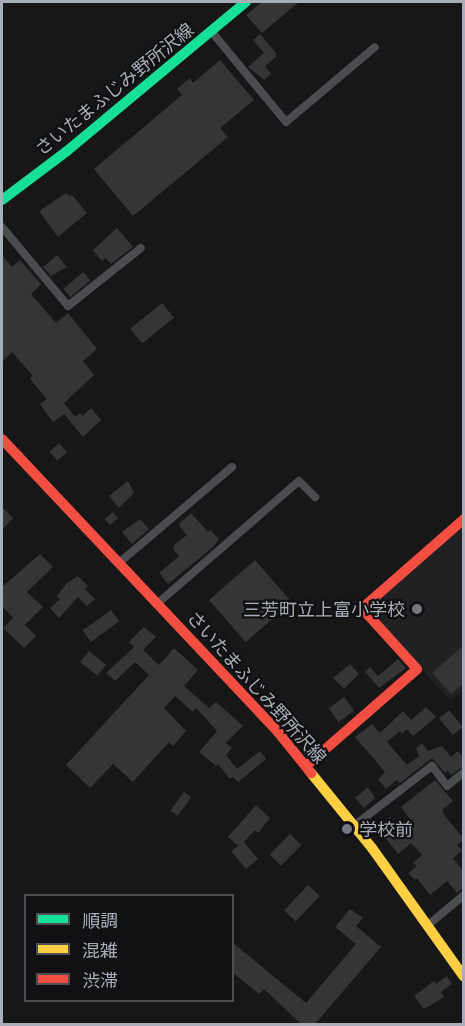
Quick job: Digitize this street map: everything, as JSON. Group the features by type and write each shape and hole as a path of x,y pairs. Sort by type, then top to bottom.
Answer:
{"main road":[{"name":"さいたまふじみ野所沢線","path":"2,200 67,151 246,2"},
{"name":"さいたまふじみ野所沢線","path":"2,439 120,562 306,766 355,825 464,977"},
{"path":"306,766 417,669 368,615 367,604 464,519"}],"street":[{"path":"211,31 286,122 375,47"},
{"path":"2,227 68,306 141,248"},
{"path":"120,562 232,467"},
{"path":"158,603 299,481 315,497"},
{"path":"355,825 432,766 447,786 464,772"},
{"path":"428,925 464,895"}],"shaded area":[{"name":"三芳町立上富小学校","path":"463,522 463,690 451,701 371,614 370,605"}],"building":[{"path":"262,2 299,2 262,33 246,15"},
{"path":"260,34 276,53 276,57 265,66 271,74 264,80 248,67 264,53 253,40"},
{"path":"220,60 254,100 220,128 228,137 133,216 94,169 182,95 177,89 190,78 193,83"},
{"path":"66,193 72,195 87,213 58,237 39,211"},
{"path":"117,228 133,247 111,264 106,258 102,261 93,250"},
{"path":"2,255 12,267 20,260 41,284 31,294 56,323 68,313 97,349 83,361 94,375 64,403 75,417 80,413 82,416 91,408 101,420 83,437 64,414 53,422 40,404 47,399 30,378 33,376 12,352 2,362"},
{"path":"57,255 67,267 51,276 43,267"},
{"path":"83,272 90,280 71,297 63,289"},
{"path":"162,303 174,318 142,344 130,329"},
{"path":"59,443 67,452 57,461 49,452"},
{"path":"128,481 134,493 119,508 109,496"},
{"path":"2,507 13,518 2,530"},
{"path":"113,512 118,518 110,525 105,519"},
{"path":"191,513 208,532 210,530 219,539 213,547 168,584 159,573 179,556 173,549 174,545 187,535 179,526"},
{"path":"140,519 149,529 132,544 122,532"},
{"path":"40,554 53,567 27,592 43,607 25,625 36,636 24,648 3,628 13,618 2,606 2,587"},
{"path":"255,560 292,602 246,642 209,600"},
{"path":"78,576 88,586 85,589 95,599 87,606 78,597 59,618 50,608 60,599 57,596 67,583"},
{"path":"111,610 119,621 91,642 83,631"},
{"path":"144,627 156,637 143,650 159,665 174,648 198,670 184,686 209,708 216,702 243,726 226,743 232,748 226,755 237,769 260,751 266,759 238,782 233,777 230,779 218,764 216,766 199,752 217,731 196,708 193,712 175,696 164,708 186,731 173,746 169,742 133,782 113,764 90,788 66,765 149,675 135,662 115,681 106,673 134,647 129,642"},
{"path":"464,645 464,683 451,694 432,673"},
{"path":"89,651 106,665 97,676 80,662"},
{"path":"398,659 406,668 379,688 365,672 370,667 378,676"},
{"path":"350,664 359,674 344,689 333,678"},
{"path":"344,697 354,711 339,722 329,708"},
{"path":"426,707 436,717 413,736 407,729 402,734 400,731 387,742 407,765 419,756 416,748 422,743 428,751 442,746 451,757 458,751 464,758 464,766 451,775 448,771 445,773 432,758 400,783 397,780 386,789 378,779 385,772 355,737 372,724 380,733 403,711 411,720"},
{"path":"449,710 463,727 453,735 439,718"},
{"path":"435,780 453,801 442,810 464,839 457,845 462,850 453,858 464,872 464,887 457,893 447,881 430,895 417,878 415,880 408,873 417,866 413,863 422,855 411,843 398,854 377,827 390,817 399,829 410,819 401,807"},
{"path":"368,787 375,798 364,808 355,798"},
{"path":"184,792 191,797 178,816 170,811"},
{"path":"256,805 270,818 258,833 255,830 244,842 258,859 246,869 231,851 238,846 228,837"},
{"path":"290,834 301,845 281,866 269,855"},
{"path":"308,885 320,896 296,922 284,911"},
{"path":"350,909 363,918 356,926 381,947 315,1024 301,1024 264,989 259,994 234,974 234,944 306,1003 356,944 335,927"},
{"path":"447,976 452,984 441,992 444,997 424,1009 414,996 434,981 436,984"}],"traffic: fast":[{"path":"2,200 67,151 246,2"}],"traffic: slow":[{"path":"311,773 372,848 464,977"}],"traffic: jam":[{"path":"2,439 278,732 311,773"},
{"path":"306,766 417,669 368,615 367,604 464,519"}],"place":[{"name":"三芳町立上富小学校","path":"417,609"},
{"name":"学校前","path":"347,829"}]}
